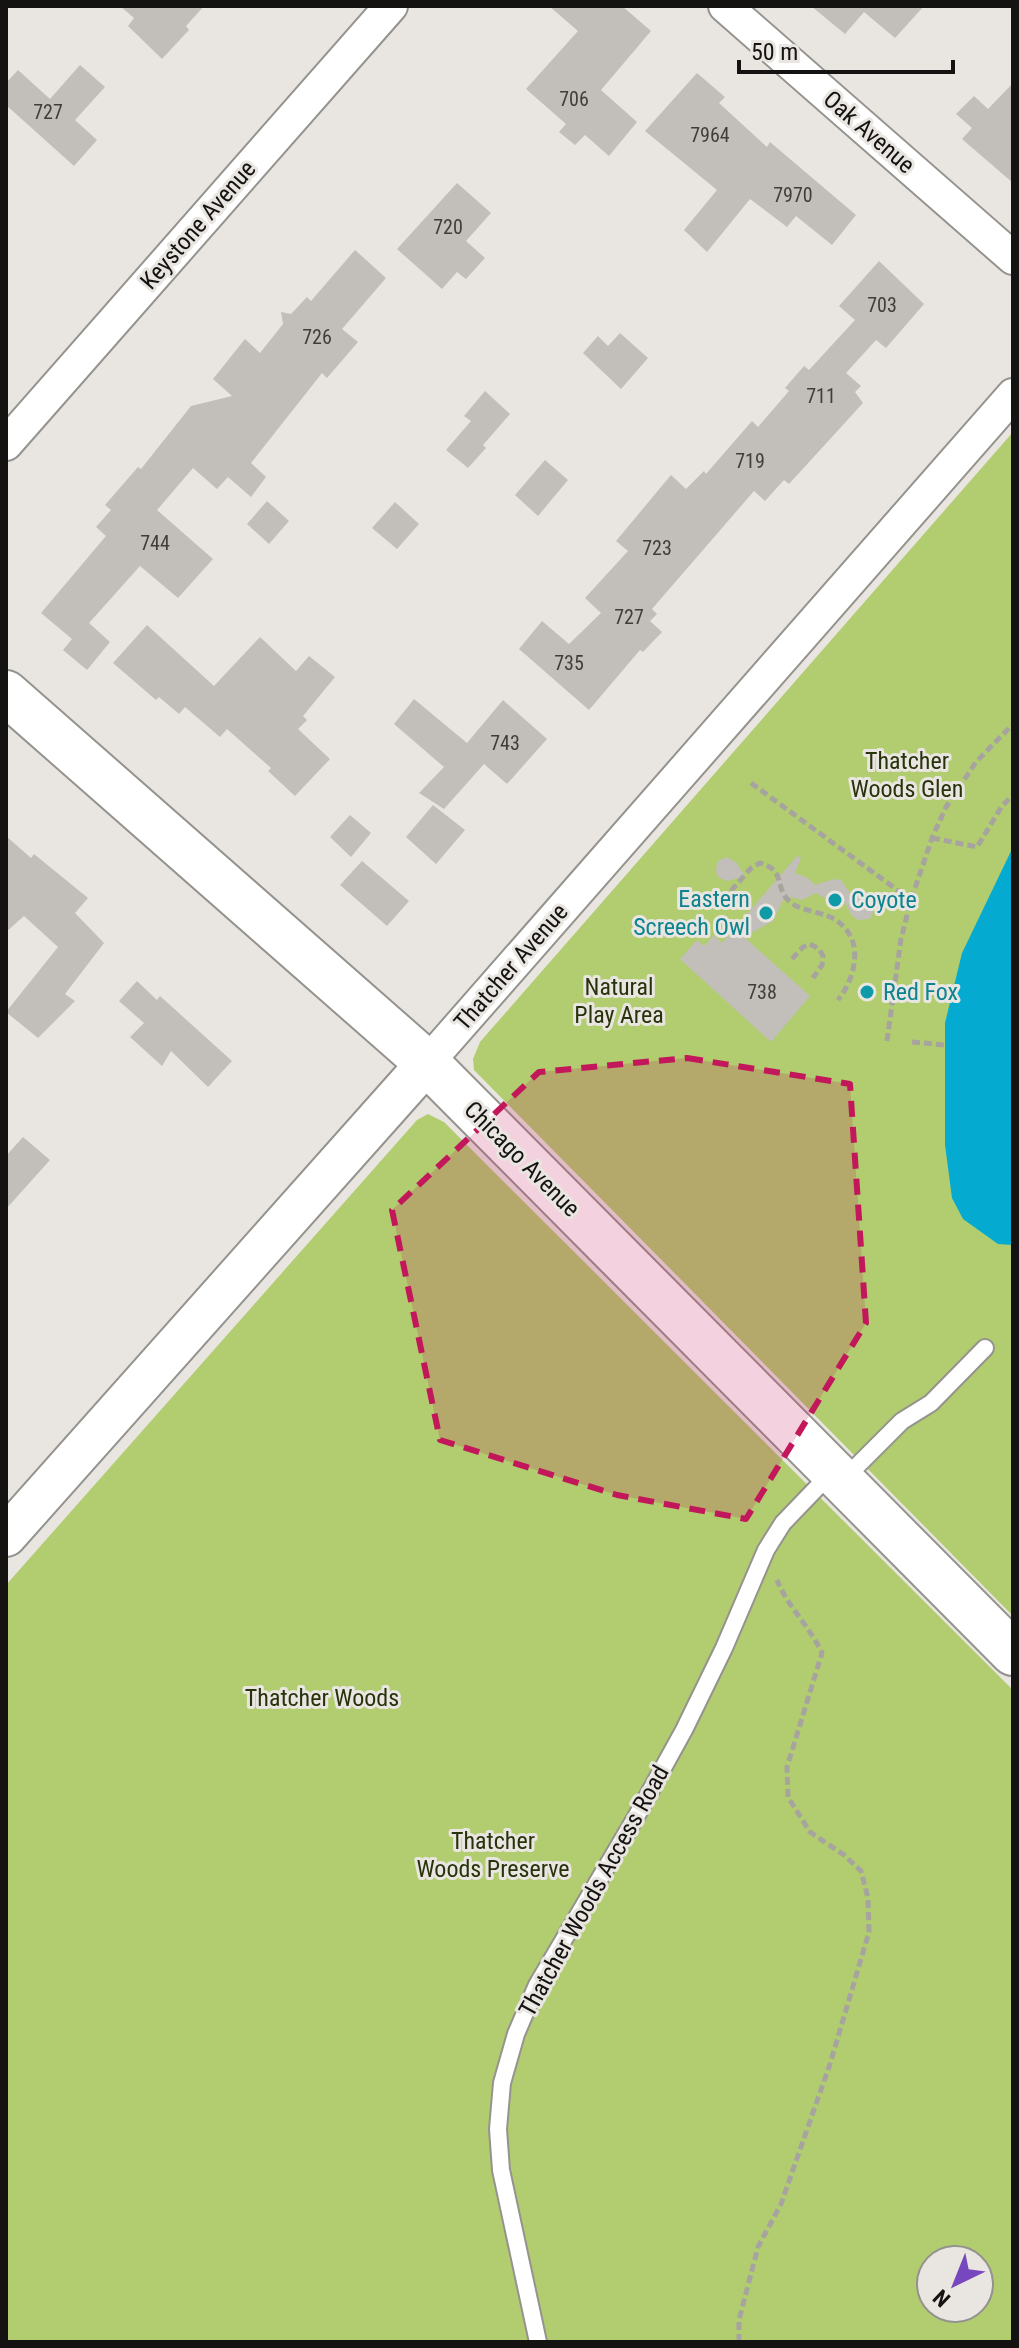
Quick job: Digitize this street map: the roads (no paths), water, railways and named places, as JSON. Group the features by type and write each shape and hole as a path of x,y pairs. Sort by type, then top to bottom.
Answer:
{"main road":[{"name":"Chicago Avenue","path":"6,693 427,1063 1013,1653"}],"street":[{"name":"Keystone Avenue","path":"6,444 391,6"},
{"name":"Oak Avenue","path":"725,6 1013,258"},
{"name":"Thatcher Avenue","path":"6,1536 427,1063 1013,395"}],"lane":[{"name":"Thatcher Woods Access Road","path":"538,2342 501,2170 498,2129 502,2083 516,2034 537,1985 684,1730 724,1648 766,1550 783,1523 902,1421 931,1403 985,1348"}],"water":[{"path":"1013,847 1013,1245 998,1244 963,1219 952,1198 945,1145 945,1023 962,953"}],"place":[{"name":"Coyote","path":"835,900"},
{"name":"Eastern Screech Owl","path":"766,913"},
{"name":"Red Fox","path":"867,992"}],"park label":[{"name":"Thatcher Woods Glen","path":"907,775"},
{"name":"Natural Play Area","path":"619,1001"},
{"name":"Thatcher Woods","path":"322,1698"},
{"name":"Thatcher Woods Preserve","path":"493,1855"}]}
